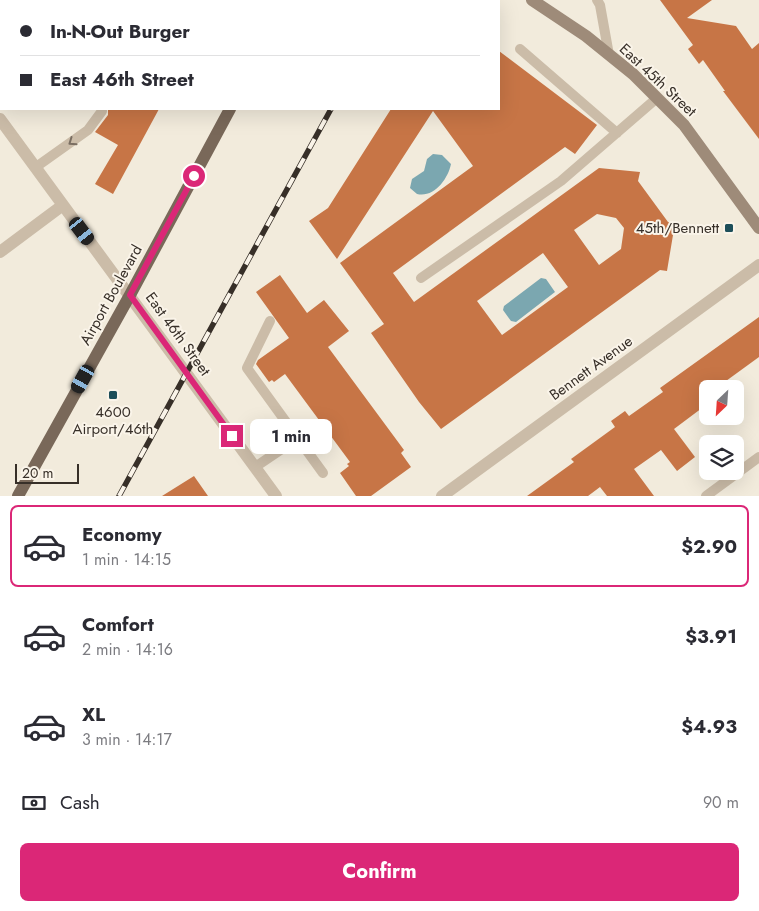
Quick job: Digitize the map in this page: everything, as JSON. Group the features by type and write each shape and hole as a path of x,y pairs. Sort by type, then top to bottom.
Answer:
{"main road":[{"name":"East 45th Street","path":"532,0 586,36 633,74 684,125 759,228"},
{"name":"Airport Boulevard","path":"18,496 130,295 229,110"}],"street":[{"name":"East 46th Street","path":"0,118 276,496"},
{"path":"0,252 63,205"},
{"name":"Bennett Avenue","path":"442,496 759,265"}],"lane":[{"path":"597,0 600,5 609,55"},
{"path":"520,48 616,133"},
{"path":"421,278 561,181 657,98"},
{"path":"36,167 88,130 102,111"},
{"path":"270,321 247,368 323,473"},
{"path":"255,467 298,438"},
{"path":"706,496 759,458"}],"water":[{"path":"433,154 442,155 451,164 447,176 439,186 429,193 417,194 410,188 412,179 424,171 427,159"},
{"path":"541,278 546,279 555,292 516,322 511,321 503,310 504,306"}],"building":[{"path":"660,0 712,0 687,18 736,26 752,49 759,43 759,139 723,91 725,91 703,60 699,64 688,49 693,45"},
{"path":"500,52 597,125 575,154 565,147 393,273 414,302 599,168 640,172 638,181 668,222 675,223 667,271 660,270 441,429 419,402 371,333 384,324 340,263 473,166 433,111 337,259 309,221 328,208 390,110 500,110","holes":["597,214 616,218 624,228 621,249 599,265 574,230","543,253 568,287 502,335 477,301"]},
{"path":"108,110 158,110 113,194 95,184 118,145 95,132 108,115"},
{"path":"280,275 307,313 324,300 349,331 328,347 404,450 401,453 411,467 371,496 356,496 340,473 349,466 347,464 350,462 285,374 274,382 272,380 269,382 256,364 258,360 289,338 256,292"},
{"path":"759,317 759,357 727,380 699,380 699,410 674,429 695,457 677,471 661,450 634,469 654,496 607,496 600,487 588,496 527,496 574,462 571,459 615,427 611,421 625,411 629,416 663,392 660,388"},
{"path":"194,476 208,496 162,496"}],"railway":[{"path":"119,496 330,110"}],"place":[{"name":"45th/Bennett","path":"729,228"},
{"name":"4600 Airport/46th","path":"113,395"}],"route":[{"path":"194,176 130,295 232,436"}]}
